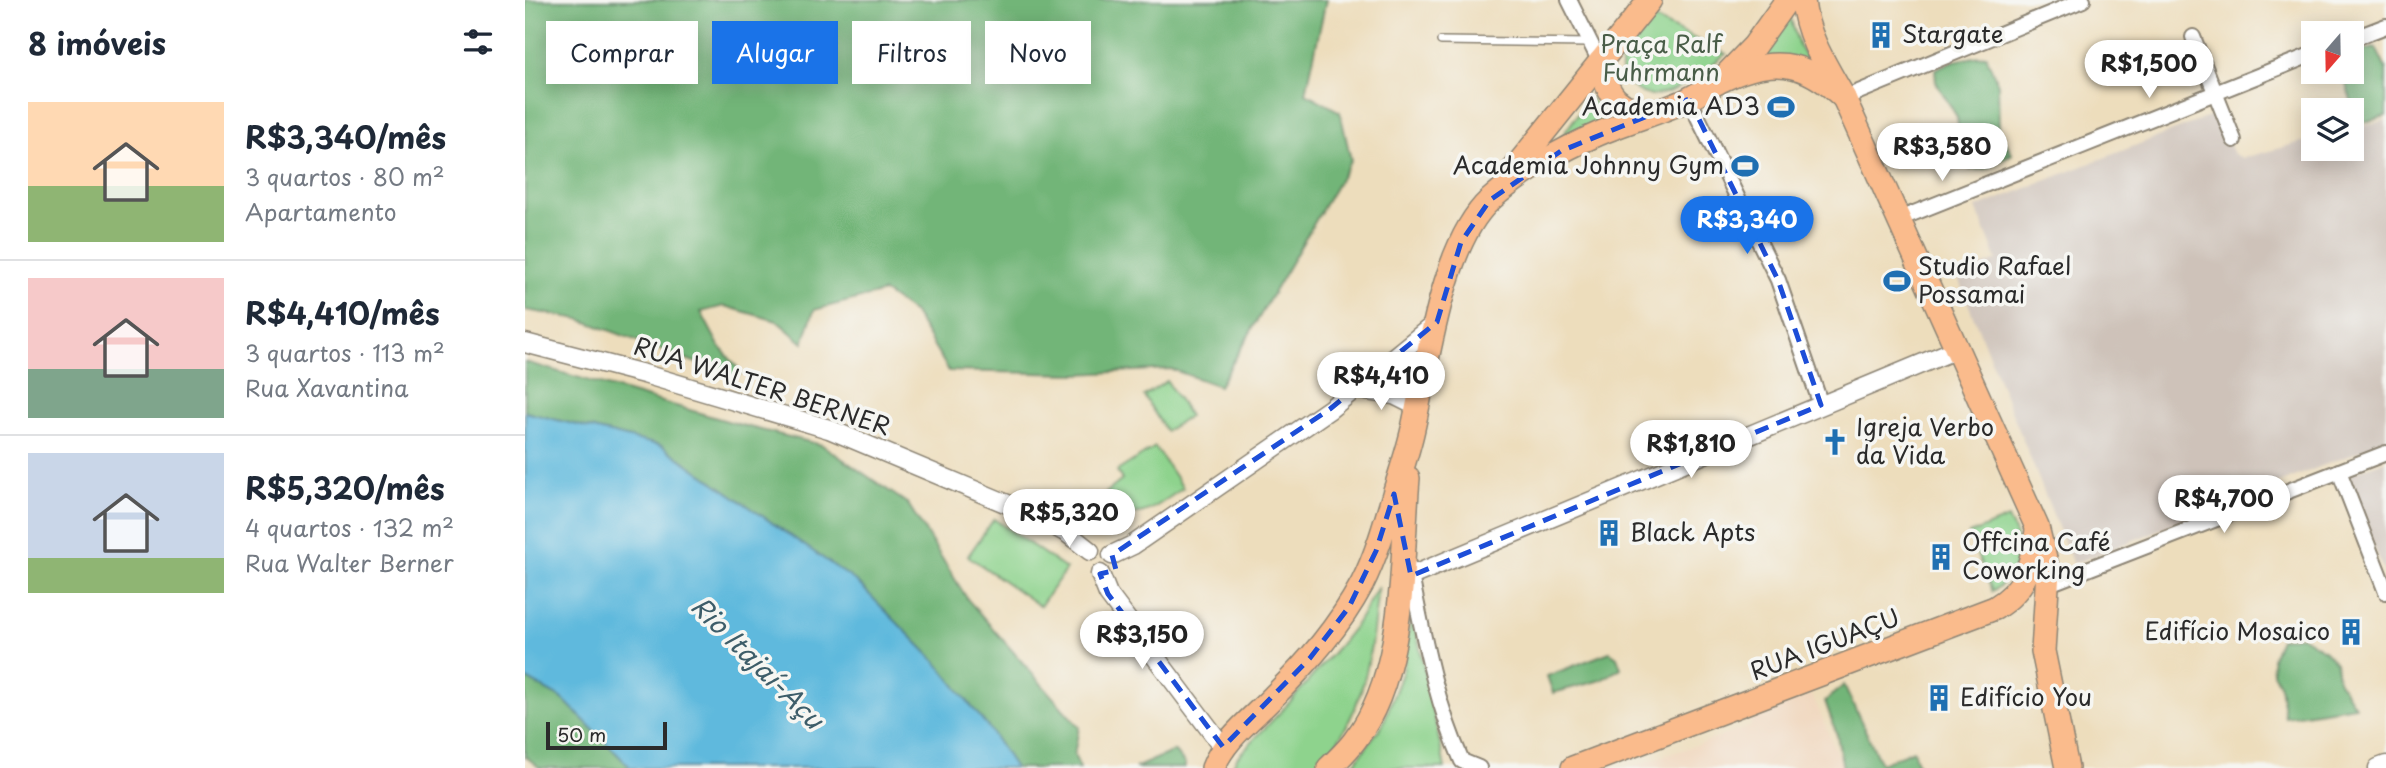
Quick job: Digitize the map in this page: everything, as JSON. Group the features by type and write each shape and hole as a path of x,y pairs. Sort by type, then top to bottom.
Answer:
{"main road":[{"path":"1218,758 1330,635 1349,607 1376,551 1411,437 1449,273 1461,242 1595,53 1650,0"},
{"path":"1720,81 1754,46 1787,0"},
{"path":"1803,0 1804,15 1811,35 1844,98 2037,527 2046,555 2049,584 2043,651 2062,766"},
{"path":"1595,53 1609,94 1624,105 1641,111 1664,110"},
{"path":"1490,200 1561,151 1600,133 1664,110 1720,81 1752,69 1788,65 1809,71 1827,81 1844,98"},
{"path":"1329,768 1356,740 1375,707 1393,650 1411,437"},
{"name":"RUA IGUAÇU","path":"1578,766 1995,608 2014,595 2025,578 2037,527"}],"street":[{"path":"1569,0 1595,53"},
{"path":"1844,98 2083,0"},
{"path":"2364,34 2386,26"},
{"path":"2193,37 2234,140"},
{"path":"1899,219 2301,59"},
{"path":"1689,99 1778,280 1821,405"},
{"path":"1112,555 1133,545 1330,409 1437,322"},
{"name":"RUA WALTER BERNER","path":"525,343 643,374 829,429 1036,516 1067,533 1090,551"},
{"path":"1411,576 1957,349"},
{"path":"1354,389 1394,395 1418,407"},
{"path":"2049,584 2386,453"},
{"path":"2339,471 2386,592"},
{"path":"1404,544 1431,674 1453,740 1462,761 1479,768"},
{"path":"1101,548 1112,555 1110,569 1100,574 1087,566 1087,555 1090,551 1101,548"},
{"path":"1100,574 1108,594 1218,758"},
{"path":"2378,768 2386,765"},
{"path":"1558,768 1578,766"}],"lane":[{"path":"1441,41 1595,53"}],"highlighted area":[{"path":"1689,99 1778,280 1821,405 1411,576 1394,494 1376,551 1349,607 1310,658 1223,747 1108,594 1100,574 1116,570 1112,555 1330,409 1437,322 1461,242 1490,200 1561,151"}],"shaded area":[{"path":"2216,114 2234,154 2243,158 2301,142 2301,161 2364,161 2364,126 2386,120 2386,441 2073,564 1957,276 1997,260 1976,208"},
{"path":"2386,460 2386,577 2346,475"},
{"path":"1812,694 1843,768 1629,768 1752,726 1749,717"}],"green space":[{"path":"525,0 1326,0 1306,93 1340,112 1351,160 1219,386 1171,369 1077,374 949,371 914,313 884,292 814,310 803,343 777,321 724,306 701,312 719,346 742,373 734,377 579,319 525,310"},
{"path":"1789,13 1799,47 1809,61 1748,61"},
{"name":"Praça Ralf Fuhrmann","path":"1652,18 1726,54 1693,79 1666,93 1649,95 1639,92 1624,78 1622,60 1632,42"},
{"path":"2376,48 2386,69 2386,116 2364,122 2364,98 2350,98 2346,84 2364,84 2366,50"},
{"path":"1986,55 1998,85 1999,129 2012,154 1986,169 1970,170 1961,145 1957,117 1936,82 1935,69 1953,61"},
{"path":"1589,98 1609,117 1561,138"},
{"path":"525,362 741,425 822,445 908,504 968,600 1079,727 1074,755 1080,768 1015,768 988,727 937,663 857,582 662,446 525,412"},
{"path":"1167,381 1189,416 1166,431 1144,396"},
{"path":"1155,447 1183,488 1151,509 1132,514 1096,501 1122,480 1117,471"},
{"path":"2008,518 2017,541 2017,559 2008,578 1992,591 1969,534"},
{"path":"994,519 1066,569 1040,606 968,556"},
{"path":"1378,587 1363,685 1349,721 1328,755 1314,768 1231,768 1238,756 1338,647 1357,623"},
{"path":"1412,610 1445,768 1351,768 1383,724 1403,671"},
{"path":"2301,636 2324,650 2336,662 2338,680 2355,706 2285,717 2280,686 2273,673 2272,658 2280,639"},
{"path":"1610,652 1617,657 1621,668 1601,680 1553,693 1547,676"},
{"path":"525,678 563,699 631,768 540,768 525,756"},
{"path":"1844,685 1881,764 1913,750 1919,768 1843,768 1837,735 1825,701"},
{"path":"1174,751 1185,764 1185,768 1135,768"}],"water":[{"name":"Rio Itajaí-Açu","path":"525,412 662,446 857,582 937,663 988,727 1015,768 631,768 563,699 525,678"}],"place":[{"name":"Stargate","path":"1881,35"},
{"name":"Academia AD3","path":"1781,107"},
{"name":"Academia Johnny Gym","path":"1745,166"},
{"name":"Studio Rafael Possamai","path":"1897,281"},
{"name":"Igreja Verbo da Vida","path":"1835,442"},
{"name":"Black Apts","path":"1609,533"},
{"name":"Offcina Café Coworking","path":"1941,557"},
{"name":"Edifício Mosaico","path":"2351,632"},
{"name":"Edifício You","path":"1939,698"}]}
